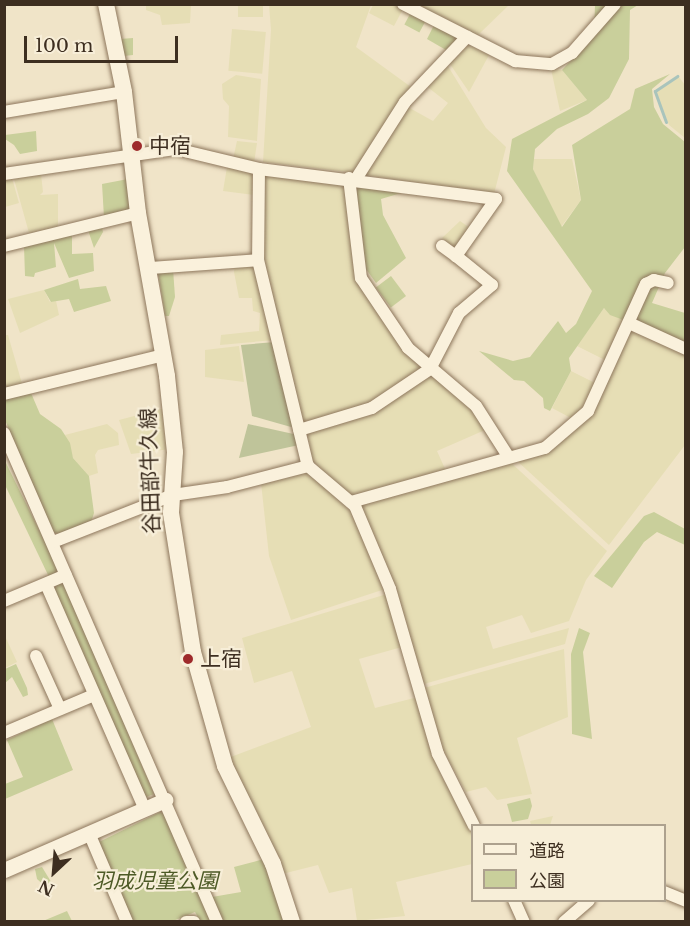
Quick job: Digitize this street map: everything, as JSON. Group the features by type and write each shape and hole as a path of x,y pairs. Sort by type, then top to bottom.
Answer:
{"main road":[{"name":"谷田部牛久線","path":"106,4 124,92 138,213 150,268 164,355 176,452 172,531 201,691 225,766 273,864 292,921"}],"street":[{"path":"403,4 515,61 552,64 572,53 615,4"},
{"path":"467,37 405,102 352,179 361,278 408,348 476,406 508,456"},
{"path":"4,112 124,92"},
{"path":"4,174 176,149 260,169 496,199 456,256"},
{"path":"260,169 258,260 271,297 299,430 309,466 351,502 390,589 444,770 473,824"},
{"path":"4,246 138,213"},
{"path":"299,430 372,408 430,369 459,313 492,285 442,246"},
{"path":"150,268 258,260"},
{"path":"351,502 508,456 545,448 588,411 650,280 668,283"},
{"path":"629,323 686,349"},
{"path":"4,394 164,355"},
{"path":"4,433 217,921"},
{"path":"53,542 173,495 227,487 309,466"},
{"path":"4,601 66,574"},
{"path":"46,584 145,809"},
{"path":"36,656 60,710"},
{"path":"4,734 94,695"},
{"path":"4,870 165,800"},
{"path":"89,833 127,921"},
{"path":"666,893 686,901"},
{"path":"515,902 524,921"},
{"path":"564,921 587,902"},
{"path":"186,921 194,921"}],"shaded area":[{"path":"146,5 191,5 190,23 162,25 160,15 146,10"},
{"path":"238,5 263,5 263,17 238,17"},
{"path":"269,5 371,5 356,47 411,87 356,173 263,162 271,30"},
{"path":"373,5 393,5 403,9 394,26 369,13"},
{"path":"412,5 509,5 477,36"},
{"path":"232,29 266,32 262,74 228,71"},
{"path":"467,44 489,55 469,92 448,61"},
{"path":"446,63 486,128 506,147 494,194 365,175 406,106 433,121 448,103 425,85"},
{"path":"551,69 562,70 587,100 560,111"},
{"path":"236,75 261,79 257,141 228,137 229,106 223,99 222,84"},
{"path":"679,77 685,85 685,138 669,125 655,92"},
{"path":"237,141 257,143 254,163 233,159"},
{"path":"534,159 572,159 581,200 561,227 533,169"},
{"path":"227,167 254,172 254,195 223,191"},
{"path":"263,173 345,184 356,267 421,367 420,372 373,402 305,425 286,361 263,260"},
{"path":"41,174 43,192 40,195 58,194 58,228 29,233 14,179"},
{"path":"12,178 19,203 5,207 4,180"},
{"path":"460,221 470,228 457,250 442,238"},
{"path":"258,262 274,340 220,345 221,335 259,331 260,313 253,311 252,298 239,298 234,272 235,265"},
{"path":"44,290 50,302 56,301 59,315 20,333 8,299"},
{"path":"604,308 625,320 607,361 577,346"},
{"path":"630,329 685,353 685,445 609,545 516,460 580,424"},
{"path":"5,335 8,335 23,387 5,391"},
{"path":"239,346 244,382 205,377 205,350"},
{"path":"571,371 595,383 578,416 571,418 552,408"},
{"path":"427,375 433,375 474,412 485,430 437,451 446,471 351,496 314,467 307,432"},
{"path":"165,408 170,449 131,454 119,420"},
{"path":"107,424 118,433 119,445 98,450 95,455 98,473 89,476 73,458 65,435"},
{"path":"508,460 607,551 586,580 569,621 531,633 522,615 486,627 493,649 569,628 565,644 424,684 395,586 359,504"},
{"path":"310,471 353,508 385,589 291,620 269,556 261,483"},
{"path":"387,594 402,647 359,659 375,708 418,697 439,771 471,830 471,864 396,882 405,916 357,921 352,888 329,893 318,865 282,874 228,758 311,727 292,671 254,683 242,638"},
{"path":"4,634 17,662 5,668 4,668"},
{"path":"564,649 568,717 517,738 532,794 497,800 486,787 466,792 441,746 424,688"},
{"path":"553,816 550,824 531,824 530,821"}],"green space":[{"path":"595,5 638,5 630,10 629,59 609,98 588,114 557,129 535,149 533,169 562,227 581,200 572,145 630,109 635,89 670,74 652,89 654,107 663,124 685,142 685,247 665,273 652,303 685,313 685,343 610,315 604,308 569,358 571,371 550,411 544,408 543,398 524,381 514,380 479,351 513,361 530,357 558,321 566,333 576,324 592,291 507,171 512,139 587,100 562,70 594,36"},
{"path":"410,14 425,22 419,33 404,25"},
{"path":"434,25 459,38 446,50 427,39"},
{"path":"133,38 133,55 124,56 120,39"},
{"path":"36,131 37,151 20,154 14,145 5,139 5,135"},
{"path":"128,179 132,209 104,217 102,184"},
{"path":"356,185 411,190 381,199 383,215 406,258 376,283 366,269"},
{"path":"102,228 103,232 94,248 88,230"},
{"path":"72,234 72,254 93,253 94,271 69,278 54,243 56,267 35,273 34,277 25,276 24,246"},
{"path":"173,269 175,297 169,316 165,316 158,272"},
{"path":"391,276 406,296 391,307 376,287"},
{"path":"78,279 80,289 106,286 111,301 74,312 69,299 51,302 44,290"},
{"path":"275,342 294,425 291,427 252,416 241,345"},
{"path":"31,393 40,414 61,429 70,443 73,458 89,476 94,513 91,522 59,534 53,532 5,420 4,398"},
{"path":"248,424 298,435 299,445 239,458"},
{"path":"5,461 58,568 56,574 49,577 5,485"},
{"path":"654,512 685,529 685,545 657,532 644,542 612,588 594,576 644,516"},
{"path":"59,582 65,585 154,794 146,797 53,590"},
{"path":"579,628 590,633 583,652 592,739 572,734 571,654"},
{"path":"16,664 27,688 28,695 23,697 12,677 5,683 5,669"},
{"path":"52,719 73,770 5,799 5,784 23,777 7,740"},
{"path":"530,798 532,806 528,819 512,822 507,804"},
{"name":"羽成児童公園","path":"160,812 165,814 212,921 200,921 195,912 173,921 133,921 99,842"},
{"path":"264,859 286,921 223,921 212,897 241,892 234,867"},
{"path":"42,867 53,885 47,888 37,879 35,869"},
{"path":"67,911 72,921 43,921"}],"waterway":[{"path":"666,122 655,91 677,76"}],"place":[{"name":"中宿","path":"137,146"},
{"name":"上宿","path":"188,659"}]}
